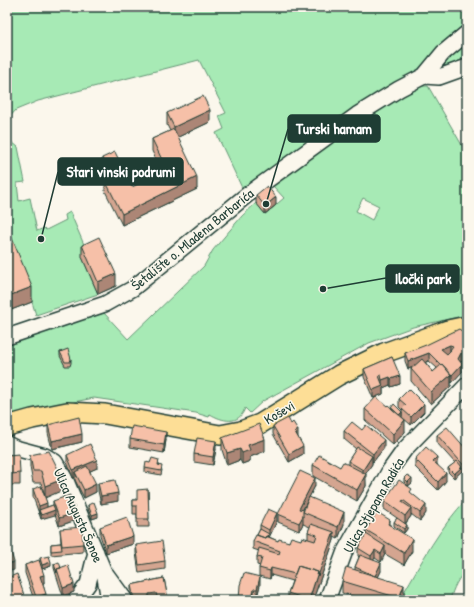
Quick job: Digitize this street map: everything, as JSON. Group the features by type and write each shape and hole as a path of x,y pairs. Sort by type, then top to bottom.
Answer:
{"main road":[{"name":"Koševi","path":"7,426 67,412 104,414 220,435 241,431 260,424 339,375 384,353 448,330 467,326"}],"street":[{"path":"424,76 443,53 467,33"},
{"path":"424,76 439,77 467,66"},
{"name":"Šetalište o. Mladena Barbarića","path":"7,337 105,304 132,289 247,195 357,115 399,89 424,76"},
{"name":"Ulica Stjepana Radića","path":"327,600 345,551 390,470 405,449 467,385"},
{"name":"Ulica Augusta Šenoe","path":"7,444 15,448 46,456 55,462 66,482 104,572 109,600"},
{"path":"76,600 88,584 96,552"},
{"name":"Ulica Augusta Šenoe","path":"104,572 125,600"}],"green space":[{"path":"7,7 467,7 467,29 415,72 338,122 243,190 216,133 224,129 219,116 226,113 199,60 38,101 16,110 7,120"},
{"path":"467,37 467,63 444,68 442,63"},
{"path":"413,86 428,86 467,154 467,315 413,327 369,343 263,401 250,413 245,408 239,418 234,420 220,419 210,414 209,417 196,413 94,398 38,409 7,419 7,341 104,313 128,339 204,266 213,250 242,216 256,203 265,214 284,198 273,186 312,156","holes":["363,198 379,206 372,220 356,211"]},
{"path":"7,138 18,147 25,182 17,183 19,201 30,198 37,231 44,228 46,230 66,220 65,215 70,212 88,254 82,257 98,294 36,315 7,241"},
{"path":"467,499 467,569 456,584 450,600 410,600 411,597 403,594 424,557 448,521"}],"building":[{"path":"203,96 210,110 174,127 167,113"},
{"path":"174,129 197,177 122,214 105,180 111,177 102,158 115,152 132,187 167,170 152,139"},
{"path":"267,186 276,197 265,206 256,195"},
{"path":"7,226 32,287 11,295 7,285"},
{"path":"99,237 116,274 98,282 82,245"},
{"path":"459,329 467,335 467,356 466,357 461,353 458,359 462,364 452,375 429,353 408,361 405,353 426,345","holes":["450,345 453,346 447,354 441,349"]},
{"path":"68,349 71,359 70,362 65,362 60,352"},
{"path":"392,357 400,376 382,380 381,375 379,376 383,386 373,390 364,369"},
{"path":"422,359 433,372 442,364 451,375 431,392 411,369"},
{"path":"409,389 424,404 411,417 402,409 406,405 399,399"},
{"path":"376,397 405,420 393,434 365,409"},
{"path":"394,404 402,412 399,415 391,408"},
{"path":"79,417 82,434 52,441 48,425"},
{"path":"288,418 291,424 293,422 298,430 295,432 303,446 289,454 273,426"},
{"path":"352,422 362,430 366,425 384,440 373,454 344,431"},
{"path":"259,424 265,439 248,445 250,450 242,453 240,449 227,453 222,438"},
{"path":"132,426 166,432 164,445 130,439"},
{"path":"447,427 467,450 467,469 437,435"},
{"path":"197,438 216,441 213,457 194,454"},
{"path":"90,444 97,460 73,470 67,455"},
{"path":"357,447 372,456 363,470 348,461"},
{"path":"426,447 437,457 433,461 446,473 438,482 415,459"},
{"path":"49,451 63,479 45,486 41,471 33,471 30,455"},
{"path":"19,454 20,473 11,474 11,481 7,481 7,455"},
{"path":"319,455 340,467 343,462 366,474 357,490 313,465"},
{"path":"152,458 159,460 158,465 162,466 161,471 145,468 146,462 150,463"},
{"path":"457,461 462,467 454,474 448,468"},
{"path":"87,466 96,484 84,490 75,472"},
{"path":"300,471 315,478 299,509 304,510 303,516 299,523 278,514"},
{"path":"407,475 412,478 408,482 404,478"},
{"path":"115,480 118,493 101,496 98,483"},
{"path":"399,480 412,489 410,492 426,505 420,513 403,500 402,502 411,508 405,516 384,501"},
{"path":"41,486 47,503 39,506 33,489"},
{"path":"148,489 149,519 137,519 137,506 133,506 133,500 137,500 137,490"},
{"path":"70,495 76,513 59,518 53,501"},
{"path":"309,497 344,512 338,527 303,512"},
{"path":"94,502 98,513 92,515 88,505"},
{"path":"53,505 55,510 41,515 39,510"},
{"path":"268,509 277,513 269,530 260,525"},
{"path":"377,512 390,520 388,524 412,539 404,553 366,530"},
{"path":"7,515 10,524 7,524"},
{"path":"127,517 133,536 106,545 100,527"},
{"path":"397,518 407,525 404,529 394,522"},
{"path":"311,524 334,532 318,576 318,572 298,566 295,574 271,568 270,571 259,568 262,558 257,557 259,548 279,554 280,551 253,541 256,535 265,538 266,536 278,541 279,539 289,542 291,537 301,540 302,537 315,541 317,535 308,532"},
{"path":"82,527 83,544 62,546 60,529"},
{"path":"260,529 269,534 268,537 266,536 265,538 257,535"},
{"path":"366,534 385,546 381,554 375,550 371,556 358,548"},
{"path":"162,541 165,561 139,565 136,545"},
{"path":"61,543 62,550 51,551 51,544"},
{"path":"7,546 9,546 14,562 7,564"},
{"path":"360,555 381,563 375,576 355,567"},
{"path":"49,556 51,562 42,565 40,558"},
{"path":"39,560 44,575 40,576 46,594 36,597 25,565"},
{"path":"59,562 61,568 57,569 57,573 54,564"},
{"path":"68,565 74,584 63,588 57,569"},
{"path":"298,566 318,572 309,600 288,593"},
{"path":"346,567 404,585 399,598 342,581"},
{"path":"244,573 260,577 257,589 254,589 252,600 239,600 240,585"},
{"path":"17,574 25,598 13,600 7,583 7,578"},
{"path":"164,578 168,600 158,600 156,593 149,594 149,597 134,600 131,585"}],"place":[{"name":"Turski hamam","path":"266,204"},
{"name":"Stari vinski podrumi","path":"41,239"},
{"name":"Iločki park","path":"323,289"}]}
